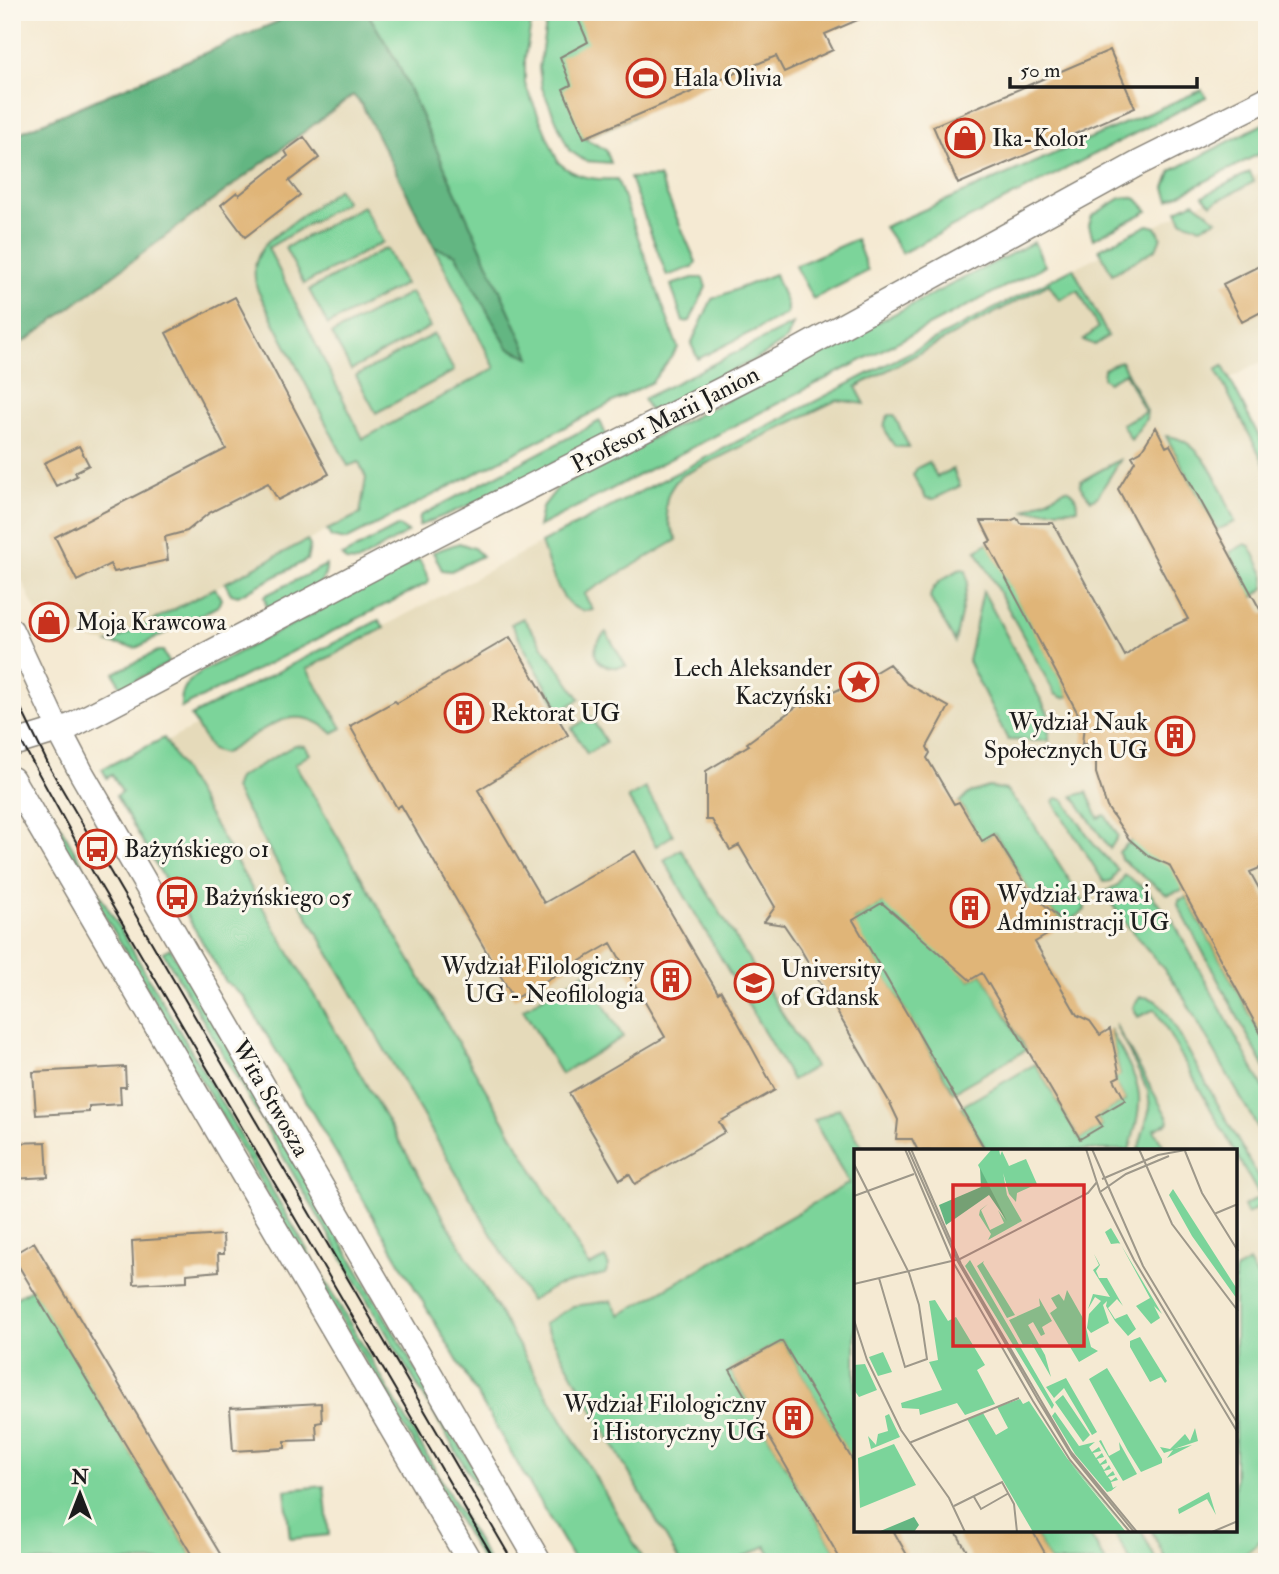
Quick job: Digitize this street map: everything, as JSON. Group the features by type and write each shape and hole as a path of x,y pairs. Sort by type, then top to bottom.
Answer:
{"street":[{"name":"Profesor Marii Janion","path":"12,744 60,730 786,357 1139,163 1267,99"},
{"name":"Wita Stwosza","path":"12,629 87,783 539,1562"},
{"path":"12,779 470,1562"}],"shaded area":[{"path":"397,62 555,414 109,643 65,635 52,607 37,614 12,559 12,348 30,338"},
{"name":"University of Gdansk","path":"1267,169 1267,359 1229,379 1267,452 1267,1562 584,1562 126,763 601,511"}],"green space":[{"path":"276,12 367,12 397,62 530,357 508,348 456,255 434,247 362,105 353,95 30,338 12,348 12,136 279,21"},
{"path":"367,12 533,12 525,58 525,84 558,162 571,172 585,177 617,179 678,348 652,382 346,540 331,537 327,530 360,514 366,478 359,462 348,466 258,291 256,265 268,241 338,189 346,202 268,248 363,439 495,368 434,247 455,254 508,348 529,356 397,62"},
{"name":"Hala Olivia","path":"548,12 779,12 633,117 584,138 606,150 611,163 585,161 569,150 542,88 539,68"},
{"path":"1202,90 1206,97 902,253 884,227"},
{"path":"1267,122 1267,150 1169,200 1165,188 1171,171"},
{"path":"1250,172 1254,182 1211,204 1203,196"},
{"path":"659,177 696,262 693,267 667,276 630,178"},
{"path":"1121,198 1137,199 1148,211 1093,239 1089,225 1092,216"},
{"path":"1194,202 1217,220 1200,227 1182,221 1177,210"},
{"path":"363,206 383,242 304,284 285,248"},
{"path":"1148,225 1156,227 1161,237 1156,249 1112,274 1099,249"},
{"path":"856,239 868,271 813,299 795,266"},
{"path":"1034,242 1045,266 538,527 542,508 559,486"},
{"path":"386,248 405,284 328,325 309,290"},
{"path":"1073,268 1108,336 1095,345 1083,340 1098,328 1078,290 1059,300 1049,284 856,387 865,404 837,400 681,476 670,491 666,506 677,540 584,594 593,610 582,610 573,606 558,588 541,543"},
{"path":"775,274 787,305 787,314 698,359 691,344 712,299"},
{"path":"693,278 703,278 706,287 690,321 683,322 671,285"},
{"path":"411,292 430,327 351,370 332,334"},
{"path":"793,324 787,339 764,355 650,412 643,399"},
{"path":"434,334 454,371 376,413 356,376"},
{"path":"1121,361 1147,411 1146,419 1131,440 1122,424 1145,412 1125,373 1108,382 1103,378 1104,369"},
{"path":"1223,366 1267,452 1267,469 1216,370"},
{"path":"889,415 894,415 909,447 895,447 890,439 885,427"},
{"path":"600,421 606,435 499,493 419,526 420,516"},
{"path":"1166,436 1179,439 1201,456 1218,482 1235,522 1217,530"},
{"path":"1121,459 1097,497 1091,500 1080,486 1081,481"},
{"path":"929,462 937,477 953,469 960,486 934,499 926,498 913,475 917,468"},
{"path":"1066,489 1073,494 1077,509 1024,511"},
{"path":"399,526 408,532 357,562 346,561 342,556"},
{"path":"307,540 310,546 307,560 238,596 231,594 225,583"},
{"path":"459,543 474,548 482,556 451,571 442,570 433,552"},
{"path":"988,543 1069,696 1063,698 1055,694 976,550"},
{"path":"1245,544 1250,546 1265,576 1264,588 1253,598 1229,553"},
{"path":"419,559 429,579 428,583 181,708 186,687 192,678 202,671"},
{"path":"326,565 321,582 314,589 268,611 264,596"},
{"path":"961,569 966,570 968,582 955,642 930,598 937,584"},
{"path":"215,588 221,599 218,606 136,648 109,643"},
{"path":"983,591 1048,713 1049,741 1008,740 968,661"},
{"path":"523,618 580,699 560,711 511,624"},
{"path":"379,620 384,628 307,669 342,728 332,733 318,723 304,718 291,718 264,729 223,754 211,750 191,716"},
{"path":"606,632 626,666 608,666 597,659 596,647"},
{"path":"163,651 169,663 121,688 114,673"},
{"path":"591,717 606,742 587,754 572,728"},
{"path":"164,738 645,1562 575,1562 271,1042 244,997 226,982 181,906 185,902 176,887 171,890 116,796 122,792 112,775 107,778 102,769"},
{"path":"295,745 305,746 310,754 295,764 589,1266 605,1258 609,1266 605,1274 556,1286 530,1301 234,789 238,778"},
{"path":"989,787 1006,790 1030,818 1084,903 1085,910 1066,924 1030,892 995,834 978,843 972,823 959,802 970,793"},
{"path":"645,788 673,835 656,846 628,798"},
{"path":"1087,792 1098,818 1105,815 1118,836 1110,849 1073,796"},
{"path":"1057,798 1064,800 1095,846 1118,870 1111,881 1104,882 1055,805 1053,801"},
{"path":"49,807 489,1562 483,1562 43,810"},
{"path":"1131,840 1190,873 1182,890 1167,895 1121,859 1119,852"},
{"path":"681,849 815,1067 792,1080 664,860"},
{"path":"1125,875 1148,891 1173,921 1267,1094 1267,1144 1180,991 1122,918 1105,892 1119,884"},
{"path":"1186,897 1267,1045 1267,1072 1178,905 1179,900"},
{"path":"888,899 970,980 982,973 1026,1050 953,1092 852,921"},
{"path":"170,948 528,1562 521,1562 163,952"},
{"path":"585,973 623,1037 561,1074 523,1009"},
{"path":"1140,997 1145,997 1154,1000 1169,1016 1267,1193 1265,1203 1247,1214 1243,1206 1260,1197 1237,1156 1237,1149 1233,1149 1155,1009 1138,1017 1133,1007"},
{"path":"1115,1024 1168,1118 1169,1122 1154,1130 1165,1149 1138,1149 1150,1108 1148,1091"},
{"path":"1110,1029 1138,1087 1138,1113 1129,1149 985,1149 961,1107 1035,1064 1080,1139 1102,1126 1096,1117 1125,1100 1114,1079 1120,1075"},
{"path":"839,1108 863,1149 854,1149 854,1464 782,1341 730,1370 842,1562 776,1562 766,1546 734,1562 680,1562 544,1324 573,1306 611,1301 620,1315 849,1183 814,1121"},
{"path":"1249,1262 1267,1294 1267,1535 1235,1562 1167,1562 1152,1532 1237,1532 1237,1269"},
{"path":"33,1288 196,1562 12,1562 12,1300"},
{"path":"324,1486 329,1535 290,1539 285,1490"},
{"path":"1033,1532 1088,1532 1106,1562 1050,1562"},
{"path":"1114,1532 1142,1532 1157,1562 1131,1562"}],"building":[{"name":"Hala Olivia","path":"575,12 876,12 825,34 833,50 784,72 776,56 584,138 563,89 571,85 560,57 588,42"},
{"path":"1110,50 1135,108 958,184 933,126"},
{"path":"304,137 319,158 289,181 300,195 245,237 221,205 237,192 239,195 288,156 285,151"},
{"path":"1267,262 1267,309 1242,322 1223,284"},
{"path":"235,297 329,474 278,500 268,483 209,513 187,531 165,537 168,560 114,572 110,564 77,581 55,537 226,449 166,333"},
{"name":"Wydział Nauk Społecznych UG","path":"1156,427 1166,447 1170,445 1262,613 1267,614 1267,865 1250,872 1267,903 1267,1045 1169,865 1150,857 1129,839 1107,807 1096,773 1096,745 1082,744 1084,725 987,543 991,541 981,521 1010,521 1017,518 1020,523 1053,523 1125,656 1153,635 1188,619 1118,489 1135,461 1132,456 1141,451"},
{"path":"79,446 89,465 75,472 77,476 56,486 44,463"},
{"name":"Wydział Filologiczny UG - Neofilologia","path":"510,637 568,735 478,790 544,903 635,851 718,993 721,991 775,1090 719,1122 725,1132 635,1184 629,1174 620,1180 569,1093 665,1037 611,943 514,999 401,805 397,808 350,726 395,701 397,703"},
{"name":"Wydział Prawa i Administracji UG","path":"889,664 906,683 949,707 927,747 930,753 927,758 954,804 959,802 982,841 994,834 1030,892 1066,924 1035,942 1077,1015 1090,1021 1100,1035 1110,1029 1120,1076 1114,1079 1125,1100 1096,1117 1102,1126 1080,1139 982,973 970,980 882,903 853,920 985,1149 917,1149 912,1139 896,1139 898,1120 890,1103 801,950 784,925 764,922 775,907 739,845 730,850 712,820 706,820 706,771 749,745 747,743 800,704 802,707 844,687 845,690"},
{"path":"125,1067 126,1087 120,1087 121,1104 89,1106 89,1112 36,1115 33,1072"},
{"path":"46,1142 48,1177 12,1179 12,1143"},
{"path":"223,1235 224,1254 218,1254 219,1271 187,1274 187,1281 134,1284 132,1241"},
{"path":"34,1242 225,1562 196,1562 12,1255"},
{"name":"Wydział Filologiczny i Historyczny UG","path":"782,1341 854,1463 854,1532 894,1532 911,1562 842,1562 730,1370"},
{"path":"321,1403 322,1422 316,1423 317,1440 285,1441 285,1448 233,1451 230,1408"},
{"path":"956,1532 1033,1532 1050,1562 973,1562"}],"tram line":[{"path":"12,690 51,770 513,1562"},
{"path":"12,725 96,878 496,1562"}],"place":[{"name":"Hala Olivia","path":"646,78"},
{"name":"Ika-Kolor","path":"965,138"},
{"name":"Moja Krawcowa","path":"49,622"},
{"name":"Lech Aleksander Kaczyński","path":"859,682"},
{"name":"Rektorat UG","path":"464,713"},
{"name":"Wydział Nauk Społecznych UG","path":"1175,736"},
{"name":"Bażyńskiego 01","path":"97,849"},
{"name":"Bażyńskiego 05","path":"177,897"},
{"name":"Wydział Prawa i Administracji UG","path":"970,908"},
{"name":"Wydział Filologiczny UG - Neofilologia","path":"671,980"},
{"name":"University of Gdansk","path":"754,983"},
{"name":"Wydział Filologiczny i Historyczny UG","path":"793,1418"}]}
